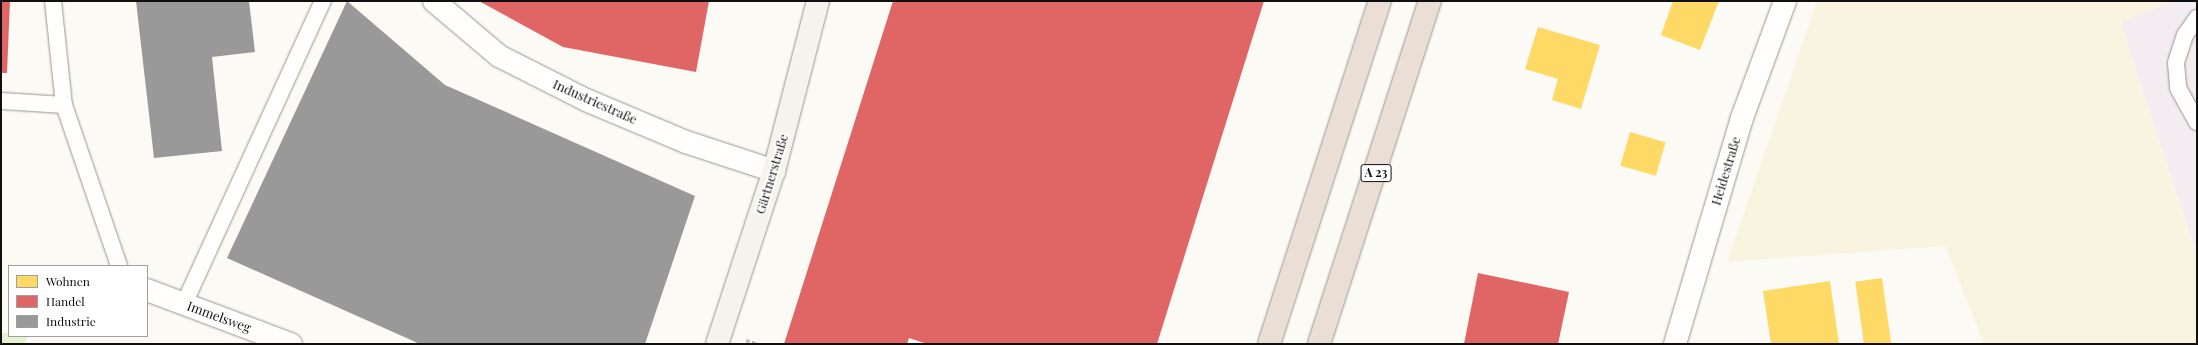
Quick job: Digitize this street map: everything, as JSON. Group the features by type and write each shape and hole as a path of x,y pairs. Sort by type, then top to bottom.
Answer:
{"highway":[{"path":"1269,344 1380,1"},
{"name":"A 23","path":"1319,344 1430,1"}],"street":[{"name":"Industriestraße","path":"434,1 499,56 586,100 686,142 774,171"},
{"name":"Gärtnerstraße","path":"717,344 774,171 818,1"},
{"name":"Heidestraße","path":"1675,344 1742,118 1785,1"},
{"name":"Immelsweg","path":"148,290 291,344"}],"lane":[{"path":"53,1 64,105 119,265"},
{"path":"184,304 324,1"},
{"path":"2197,18 2185,35 2176,63 2178,88 2197,122"},
{"path":"1,101 64,105"}],"path":[{"path":"753,342 758,344"}],"shaded area":[{"path":"1817,1 2174,1 2120,22 2197,256 2197,344 1984,344 1945,246 1727,262"},
{"path":"2174,1 2197,1 2197,256 2120,21"}],"green space":[{"path":"1,333 8,333 8,337 28,337 24,344 1,344"}],"building: Wohnen":[{"path":"1673,1 1719,1 1700,50 1661,35"},
{"path":"1538,27 1600,45 1581,109 1552,100 1558,79 1525,69"},
{"path":"1630,132 1666,142 1656,176 1620,166"},
{"path":"1882,278 1891,344 1864,344 1855,282"},
{"path":"1830,281 1839,344 1771,344 1763,291"}],"building: Handel":[{"path":"1,1 10,1 7,73 1,73"},
{"path":"479,1 709,1 696,72 563,47"},
{"path":"893,1 1264,1 1157,344 927,344 909,338 907,344 784,344"},
{"path":"1478,273 1569,292 1558,344 1464,344"}],"building: Industrie":[{"path":"136,1 249,1 255,52 212,57 222,151 154,158"},
{"path":"347,1 445,85 695,196 645,344 420,344 227,258"}]}
